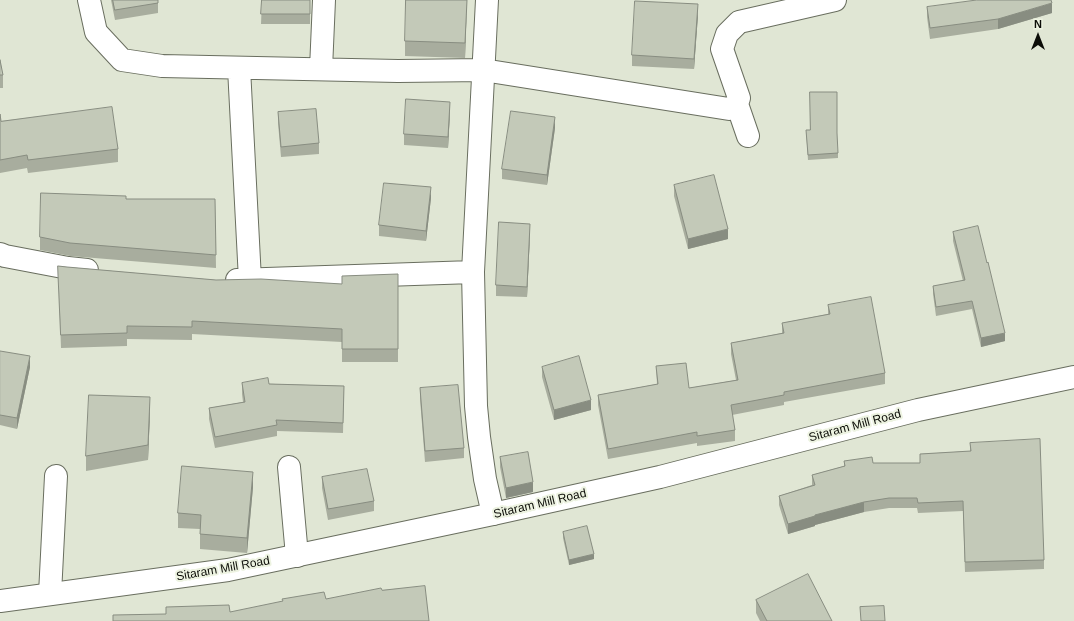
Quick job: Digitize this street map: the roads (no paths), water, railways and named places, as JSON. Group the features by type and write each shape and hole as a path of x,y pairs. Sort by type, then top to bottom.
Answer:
{"street":[{"path":"89,0 96,32 122,60 162,66 398,71 483,70 729,109 737,104"},
{"path":"321,69 324,0"},
{"path":"487,0 473,272 477,414 485,479 493,514"},
{"path":"748,136 737,104 739,98 722,49 727,34 739,22 835,0"},
{"path":"238,68 250,280"},
{"path":"0,254 68,268 107,271"},
{"path":"216,281 473,272"},
{"name":"Sitaram Mill Road","path":"0,600 228,570 297,556 660,477 918,410 1074,377"},
{"path":"289,467 297,556"},
{"path":"50,594 56,476"}]}
